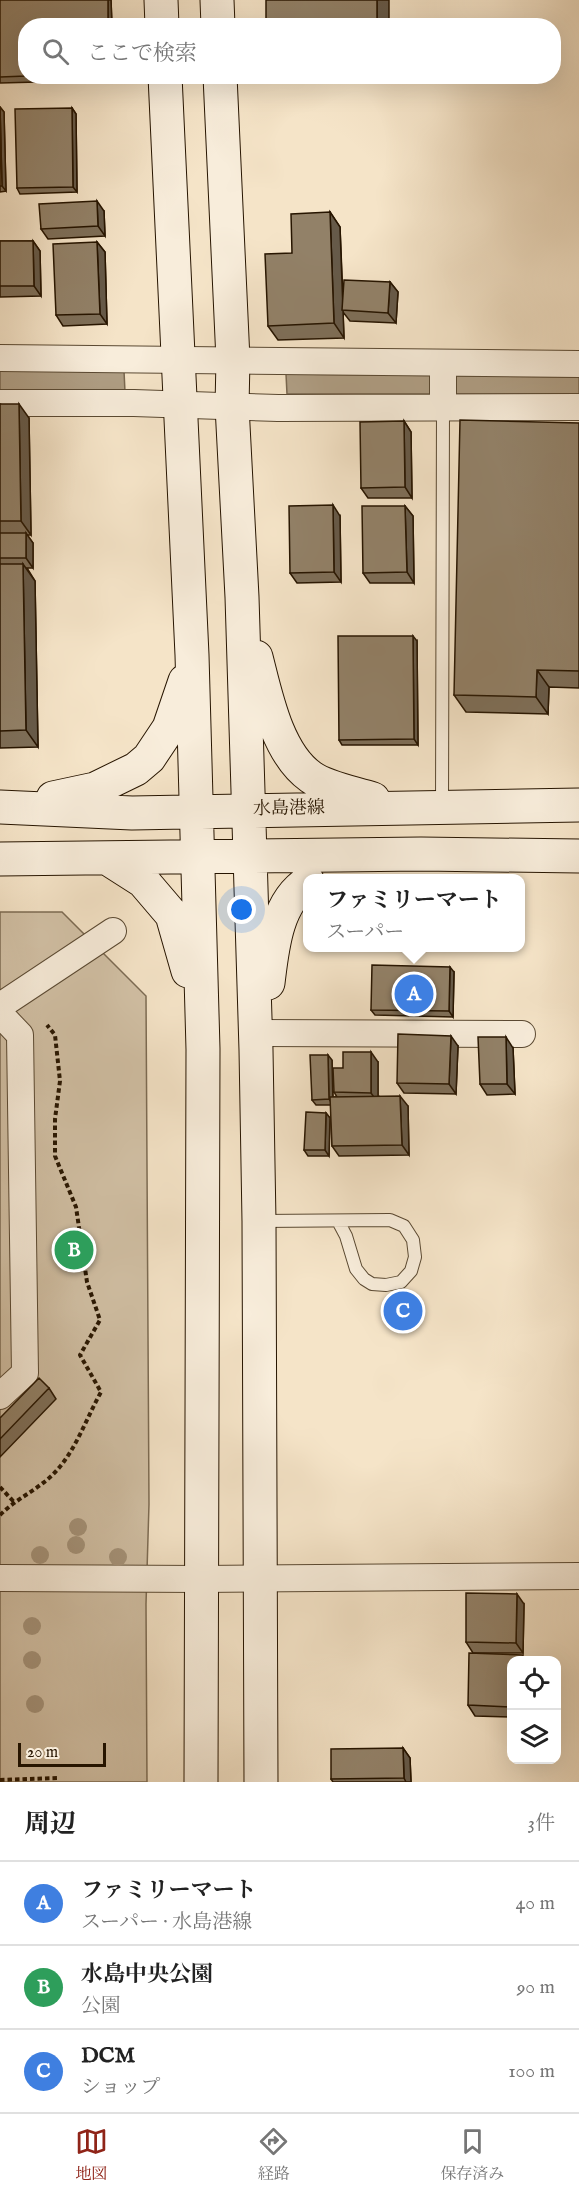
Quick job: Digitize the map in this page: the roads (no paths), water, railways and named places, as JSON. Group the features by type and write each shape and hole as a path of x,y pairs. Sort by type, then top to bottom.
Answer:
{"street":[{"path":"161,0 162,18"},
{"path":"217,0 218,18"},
{"path":"165,84 192,655 203,1049 201,1782"},
{"path":"220,84 258,1042 261,1782"},
{"path":"0,358 233,360 443,385 579,407"},
{"path":"0,403 232,406 443,385 579,364"},
{"path":"242,597 272,716 284,747 312,778 374,799 431,807"},
{"path":"4,807 95,789 136,769 149,758 169,728 182,696 192,655"},
{"name":"水島港線","path":"4,807 132,813 579,805"},
{"path":"322,874 328,871 421,854"},
{"path":"0,859 421,854 579,856"},
{"path":"107,858 143,881 172,915 186,959 203,1049"},
{"path":"258,1042 273,944 290,902 303,888"},
{"path":"10,999 113,931"},
{"path":"0,1014 20,1035 25,1373 0,1396"},
{"path":"258,1042 522,1034"},
{"path":"0,1578 579,1576"}],"lane":[{"path":"431,807 443,385"},
{"path":"259,1221 390,1220 404,1226 413,1240 415,1257 411,1271 400,1282 386,1285 372,1284 364,1279 356,1269 346,1236 338,1221"}],"place":[{"name":"ファミリーマート","path":"414,994"},
{"name":"水島中央公園","path":"74,1250"},
{"name":"DCM","path":"403,1311"}]}
